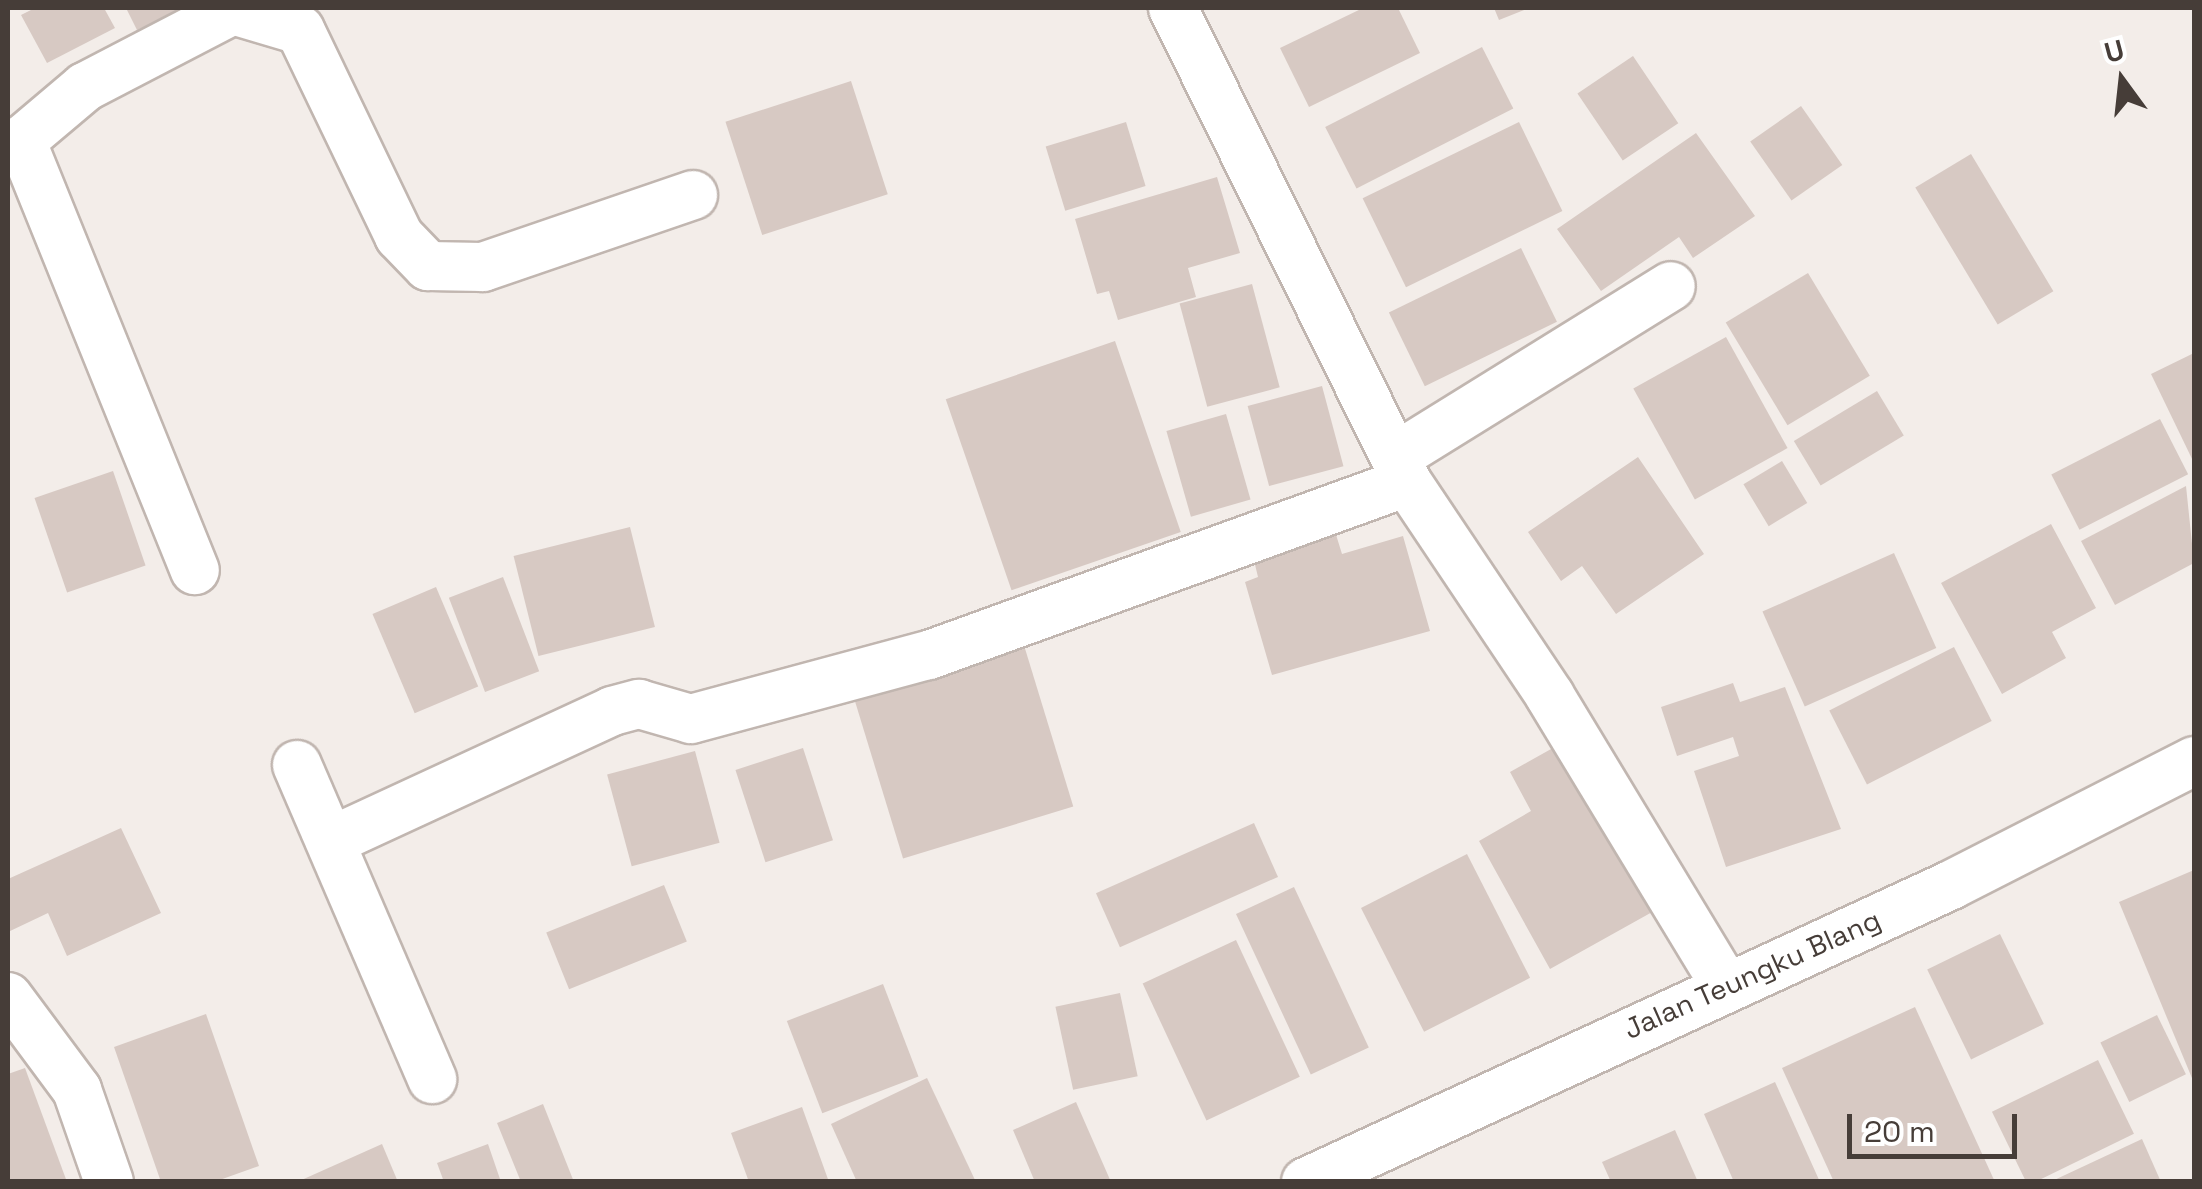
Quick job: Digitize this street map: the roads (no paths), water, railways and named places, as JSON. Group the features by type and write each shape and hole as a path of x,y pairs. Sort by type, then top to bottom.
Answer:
{"street":[{"path":"1173,8 1284,248 1402,469 1550,696 1725,985"},
{"path":"195,570 14,146 105,75 231,10 300,30 400,236 428,266 482,267 693,195"},
{"path":"330,840 612,711 640,704 691,719 929,655 1402,469 1671,286"},
{"name":"Jalan Teungku Blang","path":"1306,1182 1725,985 1951,885 2194,761"},
{"path":"297,765 432,1079"},
{"path":"8,997 77,1090 110,1182"}]}
